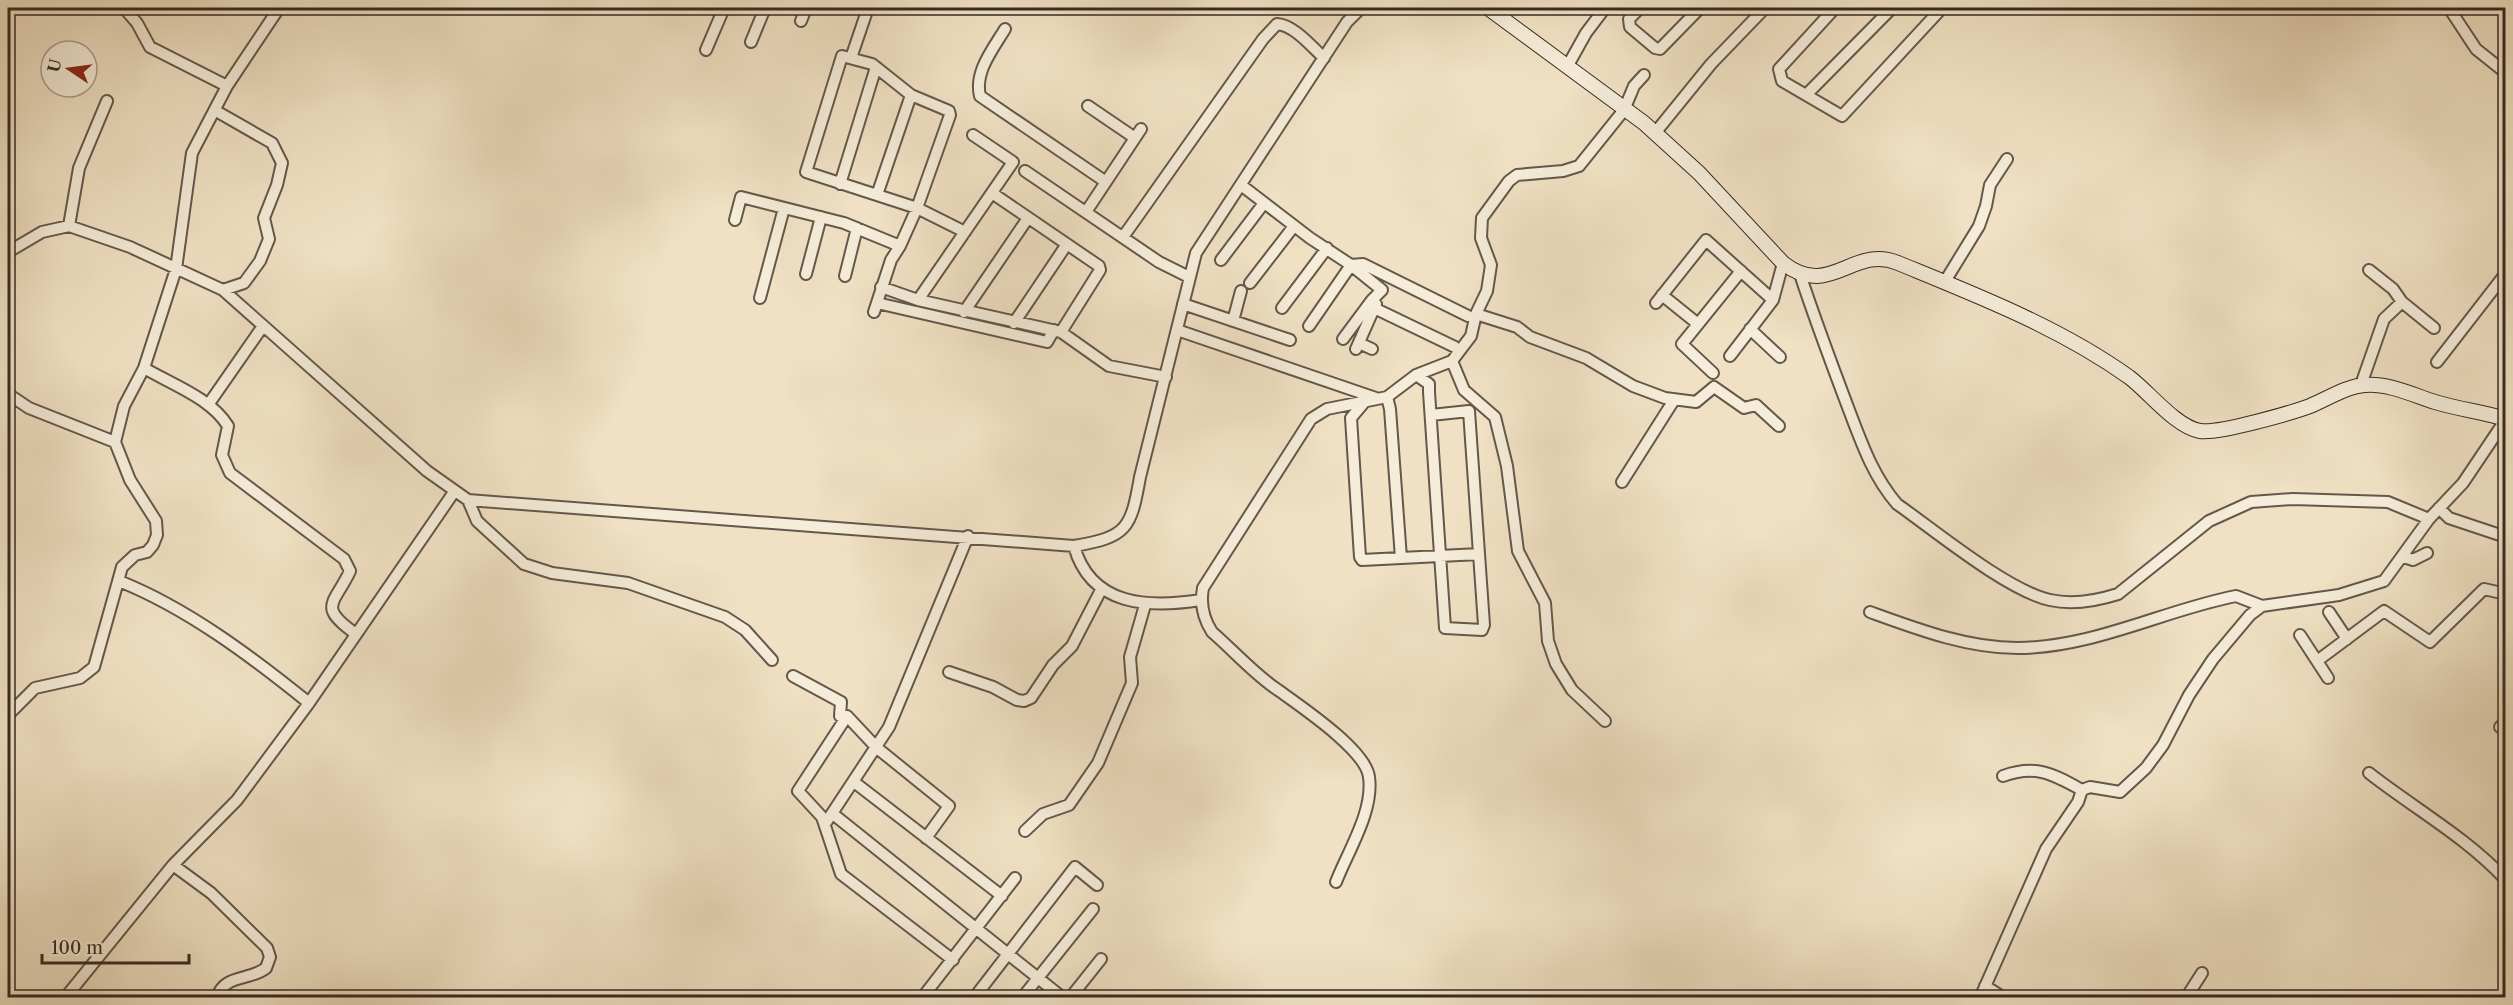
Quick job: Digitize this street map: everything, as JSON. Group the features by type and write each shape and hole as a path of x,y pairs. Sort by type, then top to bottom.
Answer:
{"street":[{"path":"124,8 137,23 150,47 227,86"},
{"path":"8,715 34,688 80,678 94,668 119,581 128,560 147,552 153,545 157,528 148,506 119,459 115,442 124,406 144,368 176,269 190,162 227,86 279,8"},
{"path":"706,50 724,8"},
{"path":"751,42 765,8"},
{"path":"801,21 806,8"},
{"path":"851,58 868,8"},
{"path":"11,247 42,232 69,226 130,247 223,290 454,492 468,500 968,536 1074,546 1106,540 1121,529 1134,514 1140,477 1189,277 1203,239 1307,88 1347,22 1361,8"},
{"path":"1488,8 1655,133 1699,173 1783,263 1800,274 1834,274 1866,259 1879,257 2017,314 2094,356 2128,376 2183,424 2196,430 2208,432 2292,412 2364,385 2409,393 2435,402 2505,419 2463,483 2429,519 2390,576 2378,585 2339,595 2262,606 2250,615 2213,659 2189,695 2163,745 2146,768 2120,792 2090,787 2082,790 2044,770 2018,770 2002,776"},
{"path":"1568,67 1586,33 1605,8"},
{"path":"1640,8 1629,19 1630,27 1654,48 1660,49 1700,8"},
{"path":"1655,133 1711,64 1765,8"},
{"path":"1835,8 1779,69 1782,81 1842,116 1942,8"},
{"path":"1806,95 1892,8"},
{"path":"2449,8 2476,49 2505,73"},
{"path":"1123,237 1263,39 1277,24 1283,24 1299,35 1324,58"},
{"path":"1005,29 981,71 977,86 980,96 1106,182"},
{"path":"965,232 917,208 805,171 842,56 876,67 911,95 948,109 950,115 917,208 881,287 875,308 1047,342 1100,270 1099,266 992,193"},
{"path":"840,184 876,67"},
{"path":"1479,554 1362,560 1351,418 1416,375 1452,362 1471,336 1472,315 1487,291 1491,265 1479,230 1482,218 1509,181 1517,175 1563,171 1579,166 1624,110 1634,86 1644,75"},
{"path":"877,195 911,95"},
{"path":"69,226 79,168 106,101"},
{"path":"1086,212 1138,134 1088,106"},
{"path":"216,111 272,143 282,164 277,185 264,218 269,239 263,254 244,283 223,290"},
{"path":"918,300 1013,162 974,135"},
{"path":"1944,283 1979,225 1990,185 2007,159"},
{"path":"1025,171 1159,262 1189,277"},
{"path":"1241,185 1294,226 1352,265 1382,291"},
{"path":"735,220 741,197 857,228 900,246"},
{"path":"1221,260 1264,203"},
{"path":"760,298 783,208"},
{"path":"806,274 821,218"},
{"path":"964,312 1028,218"},
{"path":"1250,283 1294,226"},
{"path":"845,276 857,228"},
{"path":"1698,324 1659,299 1706,240 1773,300"},
{"path":"1014,323 1067,244"},
{"path":"1282,308 1327,248"},
{"path":"1730,356 1773,300 1783,263"},
{"path":"1309,326 1352,265 1363,264 1472,315 1517,327 1530,337 1587,358 1633,386 1674,400 1696,402 1714,387 1744,408 1755,405 1779,426"},
{"path":"2369,270 2393,289 2402,302 2434,328"},
{"path":"1713,373 1682,344 1741,271"},
{"path":"2437,362 2505,273"},
{"path":"1800,274 1827,357 1863,450 1882,487 1897,504 2006,580 2031,593 2065,603 2101,599 2118,594 2209,521 2251,502 2293,499 2388,502 2429,519"},
{"path":"1372,349 1358,346 1388,276"},
{"path":"881,287 964,312 1057,331 1109,366 1166,376"},
{"path":"1233,321 1241,291"},
{"path":"1343,339 1372,300 1382,291"},
{"path":"2364,385 2363,379 2384,319 2402,302"},
{"path":"1183,304 1290,340"},
{"path":"1374,308 1455,347"},
{"path":"208,405 263,326"},
{"path":"1035,339 1038,327"},
{"path":"1750,329 1780,357"},
{"path":"1177,330 1378,398 1390,409 1401,558"},
{"path":"1452,362 1464,390 1495,417 1507,466 1518,551 1545,603 1548,641 1556,664 1572,690 1605,722"},
{"path":"144,368 208,405 228,426 222,455 230,473 344,559 350,567 348,576 336,592 332,610 336,620 356,634"},
{"path":"1416,375 1429,384 1445,628 1482,630 1485,625 1468,411 1431,414"},
{"path":"8,394 28,408 115,442"},
{"path":"1336,882 1366,810 1369,777 1366,764 1321,721 1293,698 1277,690 1212,632 1206,622 1201,600 1203,588 1311,419 1327,409 1378,398"},
{"path":"1622,482 1674,400"},
{"path":"65,998 173,865 237,800 309,703 454,492"},
{"path":"468,500 477,521 524,564 552,573 628,583 725,617 745,630 772,660"},
{"path":"2439,508 2456,521 2505,537"},
{"path":"825,824 889,727 968,536"},
{"path":"1074,546 1078,562 1102,588 1145,605 1160,606 1201,600"},
{"path":"2404,556 2413,560 2427,553"},
{"path":"119,581 161,600 259,662 309,703"},
{"path":"950,672 993,687 1017,700 1024,701 1031,698 1053,665 1072,645 1102,588"},
{"path":"2317,661 2384,611 2430,642 2484,589 2505,594"},
{"path":"1870,612 1966,642 2016,648 2061,643 2236,596 2262,606"},
{"path":"1025,831 1043,814 1069,805 1098,763 1132,683 1130,657 1145,605"},
{"path":"2329,612 2347,639"},
{"path":"2300,635 2328,678"},
{"path":"793,675 841,702 840,716 847,716 877,748 949,806 926,838"},
{"path":"847,716 798,791 825,824 841,874 953,960"},
{"path":"2369,774 2480,854 2505,880"},
{"path":"854,782 1002,896"},
{"path":"1980,998 2046,849 2078,802 2082,790"},
{"path":"833,814 1063,998"},
{"path":"173,865 211,893 267,948 270,957 266,968 252,976 231,980 222,986 217,998"},
{"path":"974,998 1075,867 1097,885"},
{"path":"922,998 1015,879"},
{"path":"1022,998 1093,909"},
{"path":"1070,998 1101,959"},
{"path":"2186,998 2202,973"},
{"path":"1985,986 2004,998"}]}
